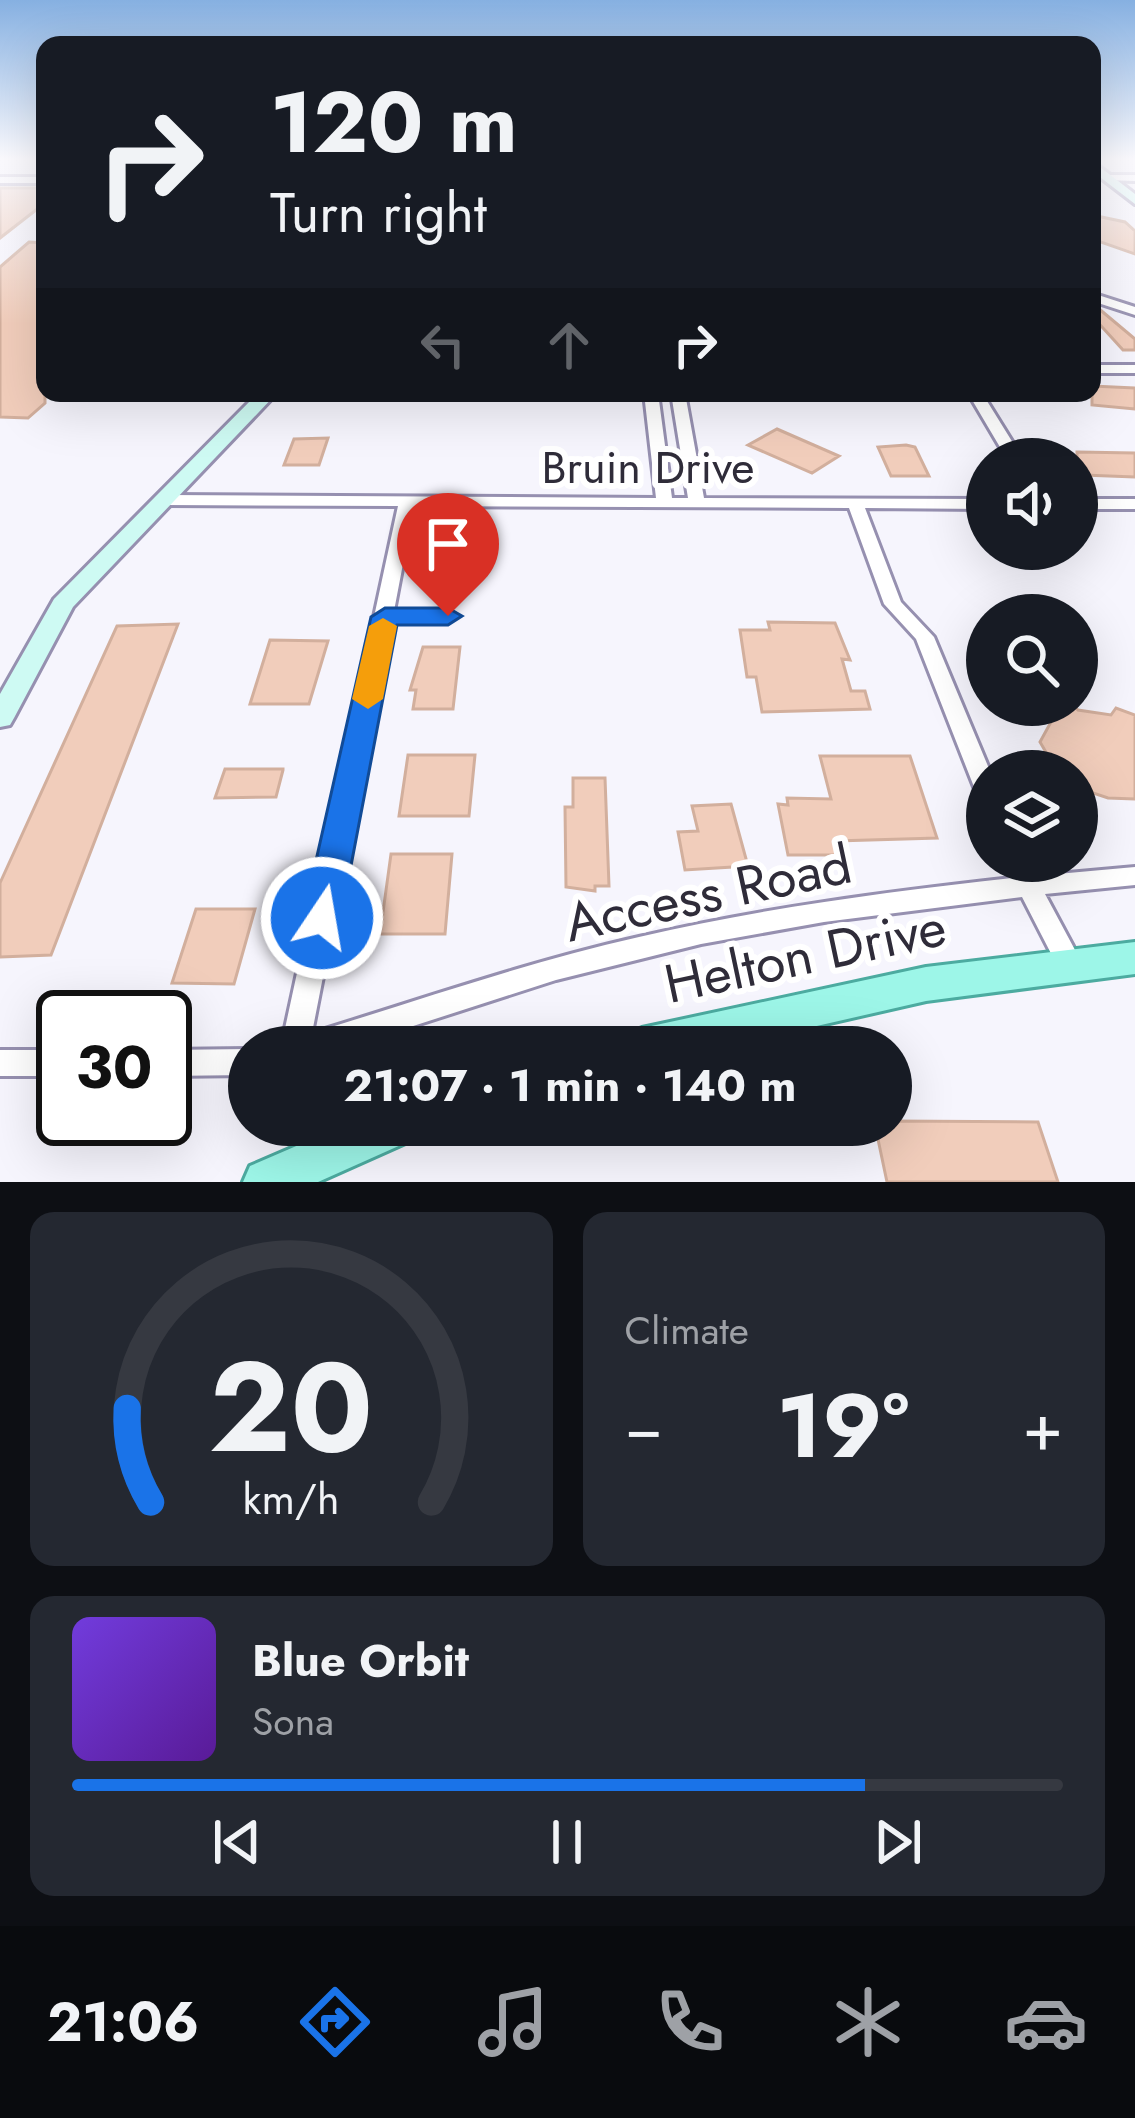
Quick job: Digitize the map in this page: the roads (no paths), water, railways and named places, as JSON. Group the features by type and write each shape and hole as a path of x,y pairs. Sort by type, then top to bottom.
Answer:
{"main road":[{"name":"Helton Drive","path":"731,1026 828,1003 1069,963 1135,958"},
{"path":"266,1182 348,1146"}],"street":[{"path":"1101,300 1135,311"},
{"path":"1101,369 1135,369"},
{"path":"0,718 63,604 259,402"},
{"path":"652,402 665,503"},
{"path":"680,402 697,503"},
{"path":"980,402 1002,438"},
{"name":"Bruin Drive","path":"166,500 966,504"},
{"path":"299,1026 407,503"},
{"path":"855,503 893,604 925,637 970,750"},
{"path":"1098,504 1135,504"},
{"path":"385,617 448,616"},
{"name":"Access Road","path":"1098,875 1135,876"},
{"name":"Access Road","path":"377,1026 635,948 976,882"},
{"path":"1024,882 1069,963"},
{"path":"192,1062 228,1062"},
{"path":"0,1063 36,1063"}]}
